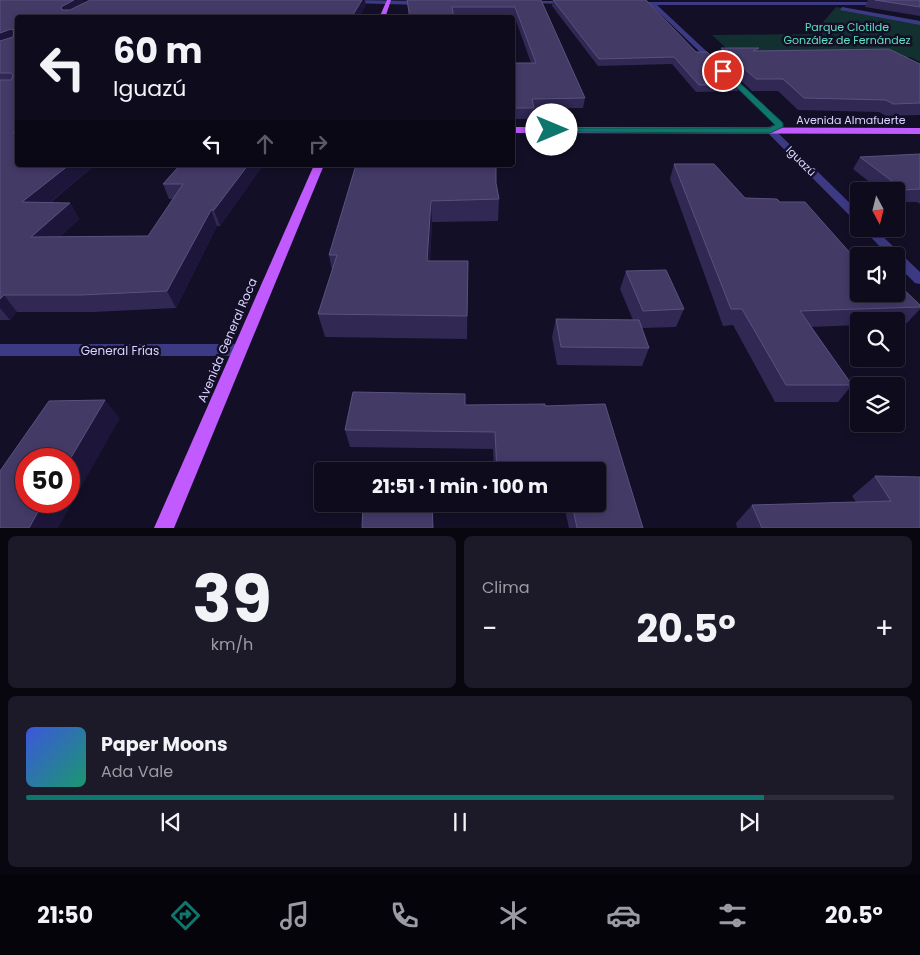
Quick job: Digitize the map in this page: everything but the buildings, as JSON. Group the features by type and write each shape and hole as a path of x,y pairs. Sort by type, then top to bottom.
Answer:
{"main road":[{"path":"383,15 388,1"},
{"name":"Avenida Almafuerte","path":"515,130 920,131"},
{"name":"Avenida General Roca","path":"164,528 317,167"}],"street":[{"path":"793,0 920,23"},
{"path":"338,2 427,2"},
{"path":"515,3 574,3"},
{"path":"623,3 890,3"},
{"path":"652,3 780,125 770,130"},
{"name":"Iguazú","path":"770,130 850,210"},
{"path":"878,238 920,280"},
{"name":"General Frías","path":"0,350 239,350"}],"green space":[{"name":"Parque Clotilde González de Fernández","path":"836,7 920,21 920,62 910,57 736,57 712,35 813,34"}],"route":[{"path":"552,130 770,130 780,125 723,71"}]}
